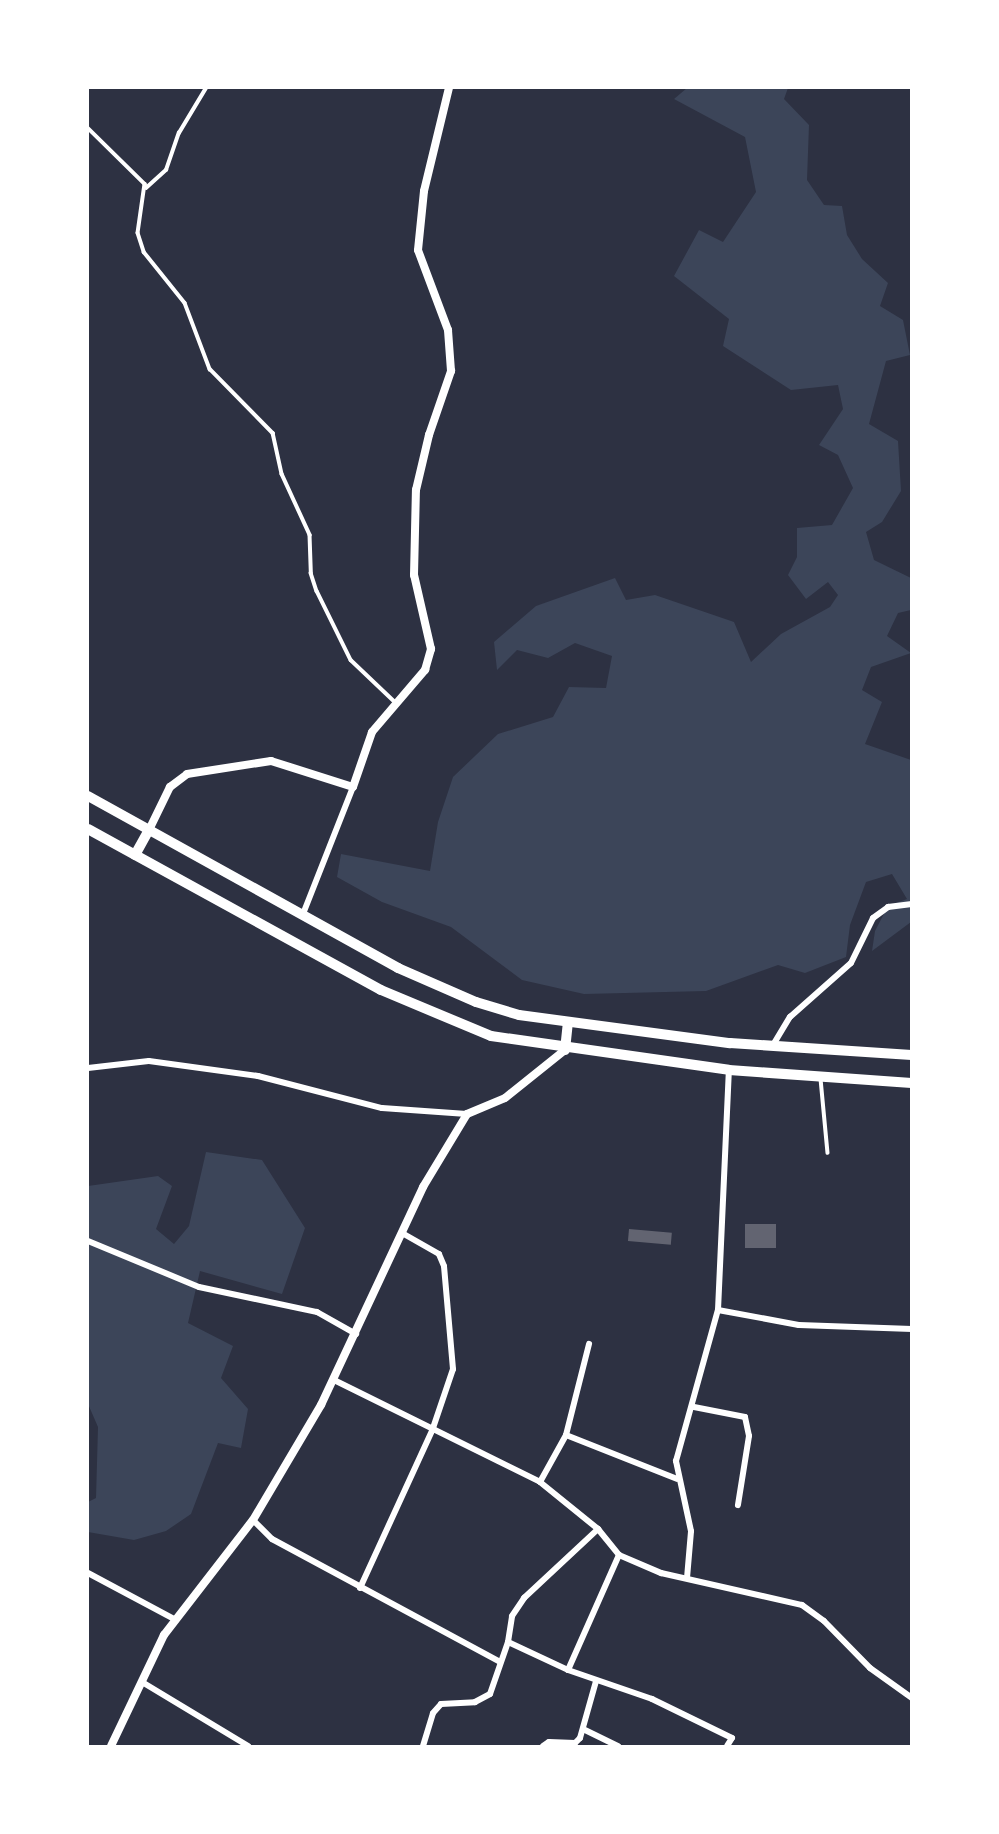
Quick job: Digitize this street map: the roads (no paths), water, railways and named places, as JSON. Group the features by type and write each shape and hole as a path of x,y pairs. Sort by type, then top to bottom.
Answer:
{"main road":[{"path":"88,796 434,985 519,1015 772,1046 912,1055"},
{"path":"88,829 438,1018 491,1037 565,1050 729,1070 912,1083"},
{"path":"135,855 149,830"},
{"path":"565,1050 568,1022"}],"street":[{"path":"303,914 372,732 394,701 417,682 431,649 414,575 416,490 429,435 451,371 448,330 418,250 424,191 449,88"},
{"path":"149,830 170,787 187,774 271,761 353,787"},
{"path":"772,1046 790,1017 851,962 873,918 888,907 912,904"},
{"path":"88,1068 149,1061 258,1076 382,1108 467,1114 505,1097 565,1050"},
{"path":"687,1578 691,1531 677,1479 676,1461 694,1407 718,1310 729,1070"},
{"path":"111,1746 176,1620 253,1520 334,1380 423,1187 467,1114"},
{"path":"360,1588 432,1432 454,1360 444,1266 439,1254 402,1233"},
{"path":"88,1241 199,1287 317,1312 356,1334"},
{"path":"718,1310 799,1325 912,1329"},
{"path":"540,1482 566,1435 589,1344"},
{"path":"334,1380 432,1432 540,1482 598,1530 620,1555 687,1578 802,1605 824,1621 870,1668 912,1698"},
{"path":"694,1407 745,1417 749,1436 738,1505"},
{"path":"566,1435 677,1479"},
{"path":"253,1520 272,1539 500,1662"},
{"path":"423,1746 437,1707 447,1701 475,1702 486,1698 508,1642 512,1616 524,1598 598,1530"},
{"path":"568,1670 620,1555"},
{"path":"88,1573 176,1620"},
{"path":"508,1642 568,1670 652,1699 732,1738 727,1746"},
{"path":"543,1746 549,1742 575,1743 585,1730 596,1681"},
{"path":"142,1682 248,1746"},
{"path":"585,1730 618,1746"}],"lane":[{"path":"206,88 190,110 166,170 146,188 138,233 144,252 185,303 210,369 273,433 282,474 310,535 311,573 317,591 351,660 394,701"},
{"path":"88,128 138,175 146,188"},
{"path":"821,1077 828,1153"}]}
